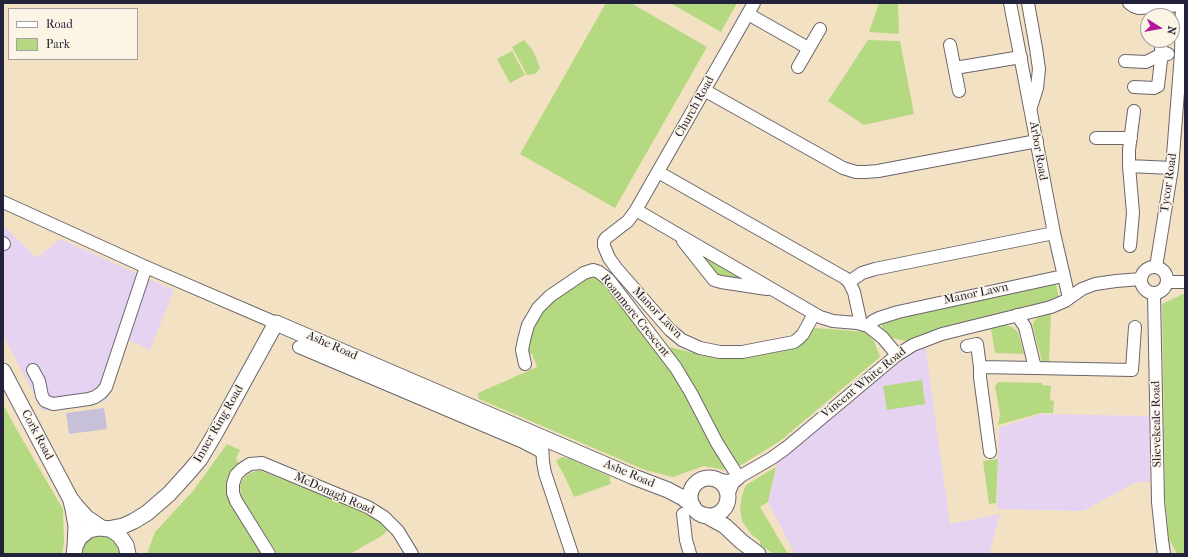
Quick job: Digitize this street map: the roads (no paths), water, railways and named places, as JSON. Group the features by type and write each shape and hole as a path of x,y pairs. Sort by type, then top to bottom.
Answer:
{"main road":[{"name":"Ashe Road","path":"276,323 341,357 410,390 542,444 662,488 679,496 688,510"},
{"name":"Inner Ring Road","path":"128,554 140,522 147,513 176,487 200,459 276,323"},
{"name":"Cork Road","path":"3,371 70,498"},
{"path":"736,536 728,520 728,499 724,485 715,479 707,478 697,482 693,488 691,495 692,502 688,510 698,512 721,523 742,542 758,554"},
{"name":"Ashe Road","path":"662,488 684,489 697,482"},
{"path":"70,498 87,518 115,532 123,540 128,554"},
{"path":"70,498 74,509 76,526 74,550"},
{"path":"705,515 709,516 717,514 723,509 728,499"},
{"name":"Inner Ring Road","path":"74,550 84,533 94,528 123,526 147,513"}],"street":[{"name":"Church Road","path":"636,210 754,3"},
{"name":"Arbor Road","path":"1010,3 1054,233 1069,298"},
{"path":"1028,3 1039,69 1037,88 1031,108"},
{"path":"1129,3 1132,6 1139,8 1182,4"},
{"name":"Tycor Road","path":"1156,267 1172,168 1181,54 1182,4"},
{"path":"748,14 808,48"},
{"path":"798,67 820,29"},
{"path":"950,45 959,91"},
{"path":"1162,48 1166,54"},
{"path":"1134,87 1154,88 1158,86 1161,60 1163,55 1166,54"},
{"path":"1125,61 1146,62 1158,55 1181,54"},
{"path":"955,68 1021,57"},
{"path":"704,90 843,168 856,172 878,171 1037,141"},
{"path":"1130,246 1133,213 1129,166 1134,111"},
{"path":"1096,138 1131,138"},
{"path":"1129,166 1172,168"},
{"path":"658,172 838,273 849,282 865,325"},
{"name":"Ashe Road","path":"3,202 146,267 276,323"},
{"path":"636,210 814,314 833,321 865,325 883,338 897,355"},
{"name":"Manor Lawn","path":"636,210 628,220 606,238 604,247 609,258 623,277 670,330 682,340 700,348 713,351 728,353 747,352 796,341 803,334 814,314"},
{"path":"849,282 862,273 874,269 1054,233"},
{"path":"680,236 714,280 774,291"},
{"path":"33,370 42,396 45,401 52,404 89,399 101,393 106,387 146,267"},
{"path":"1156,267 1163,270 1166,274 1168,282 1167,286 1162,292 1154,294 1146,291 1141,284 1141,279 1144,272 1148,269 1156,267"},
{"name":"Roanmore Crescent","path":"525,364 522,350 524,340 528,325 538,308 550,296 584,273 593,270 599,272 609,280 676,368 717,443 739,478"},
{"name":"Manor Lawn","path":"865,325 879,318 898,312 1063,276"},
{"name":"Vincent White Road","path":"715,479 728,481 739,478 786,448 897,355 913,345 930,338 1054,306 1082,289 1096,284 1121,280 1141,279"},
{"path":"1168,282 1185,282"},
{"name":"Slievekeale Road","path":"1154,294 1158,502 1164,554"},
{"path":"1022,314 1035,368"},
{"path":"980,367 1132,370 1135,327"},
{"path":"977,344 990,452"},
{"path":"300,347 341,357"},
{"path":"542,444 544,467 547,479 572,554"},
{"name":"McDonagh Road","path":"269,554 236,501 233,493 233,484 236,476 242,468 250,464 262,463 368,507 384,517 398,531 412,554"},
{"path":"728,499 733,483 739,478"},
{"path":"688,510 686,540 690,554"}]}
